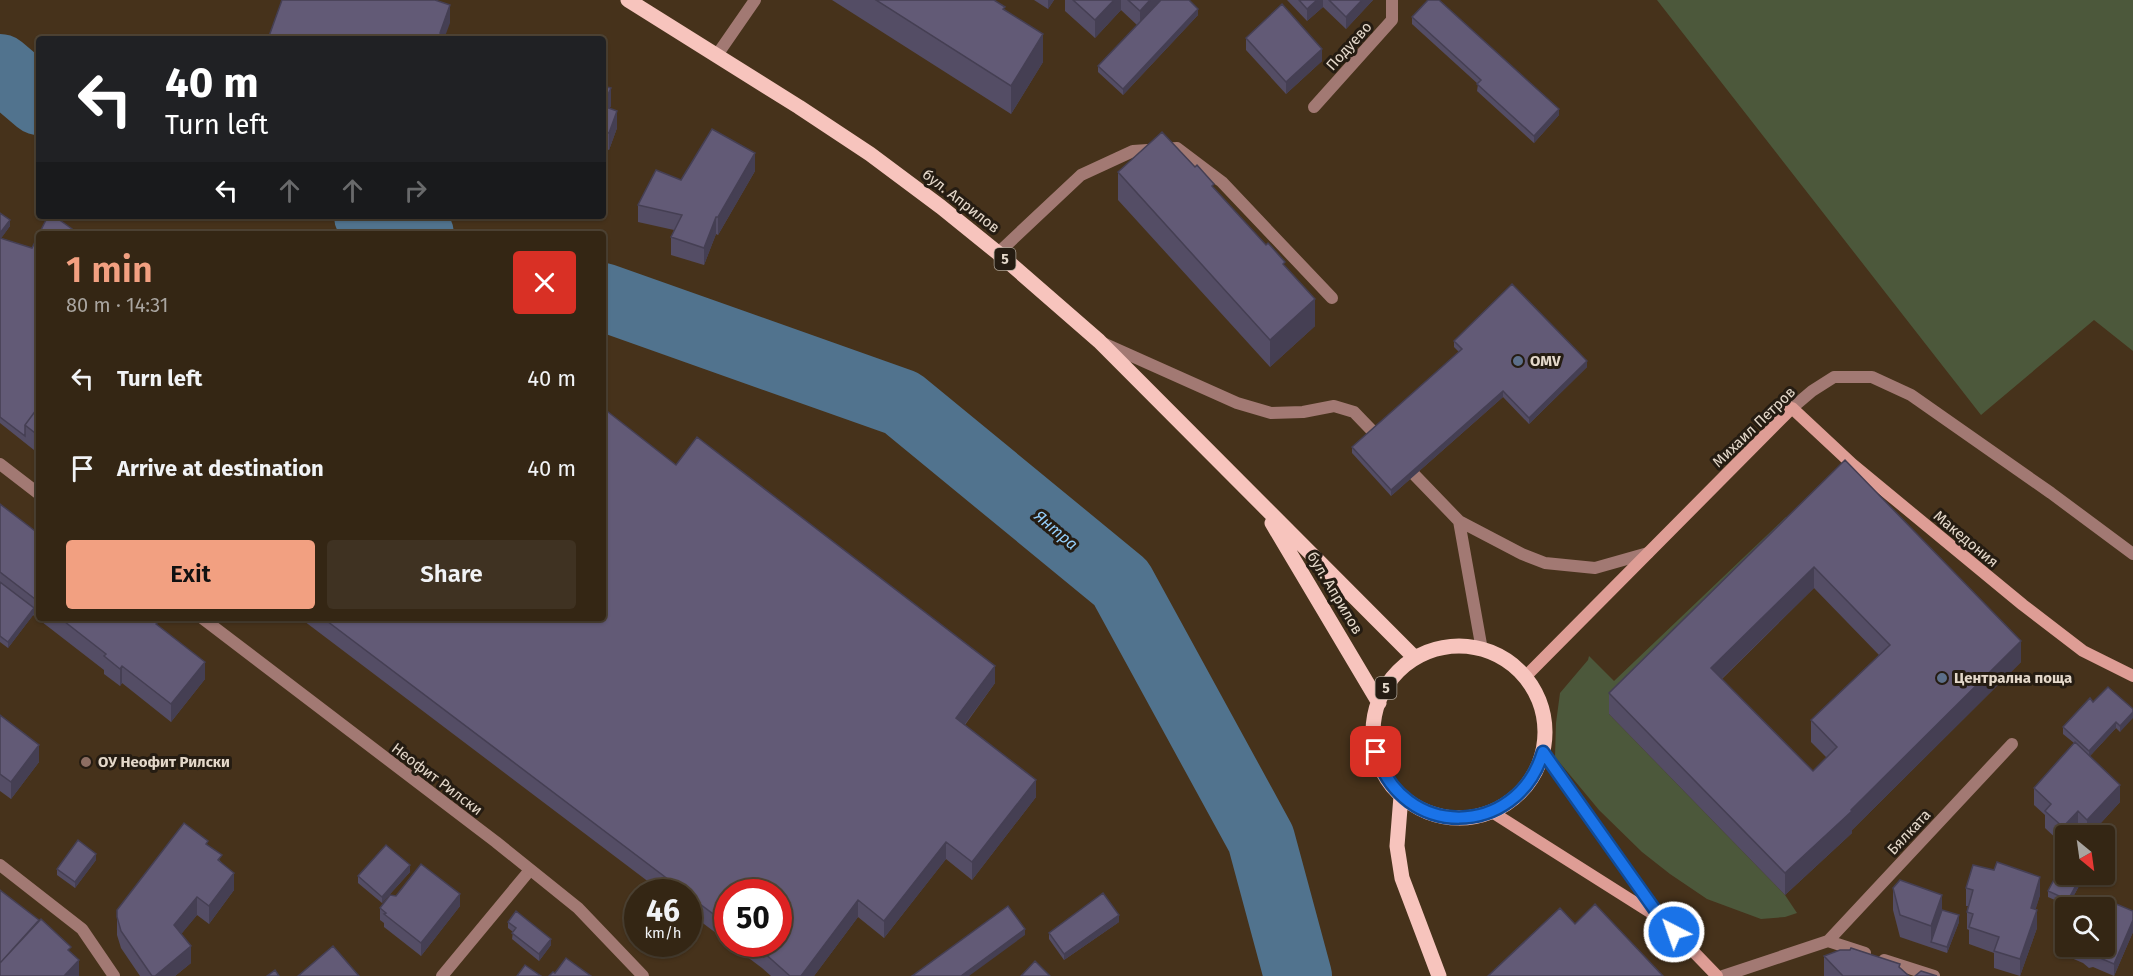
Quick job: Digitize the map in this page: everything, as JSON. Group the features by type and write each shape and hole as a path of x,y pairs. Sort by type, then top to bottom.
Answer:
{"main road":[{"name":"бул. Априлов","path":"628,0 870,154 998,253 1098,341 1415,658"},
{"name":"Михаил Петров","path":"1525,677 1792,408"},
{"name":"Македония","path":"1792,408 1852,464 2023,605 2083,651 2133,676"},
{"name":"бул. Априлов","path":"1260,502 1379,703"},
{"name":"5","path":"1454,646 1482,650 1505,660 1525,677 1539,700 1543,712 1545,738 1543,752 1525,788 1504,806 1492,812 1464,818 1450,818 1423,810 1401,795 1385,776 1376,752 1373,727 1379,703 1393,677 1415,658 1441,648 1454,646"},
{"path":"1543,752 1660,917 1717,976"},
{"path":"1401,795 1397,846 1400,870 1439,976"},
{"path":"1492,812 1660,917"}],"street":[{"path":"717,55 755,0"},
{"name":"Подуево","path":"1314,107 1392,20 1392,0"},
{"path":"998,253 1081,175 1133,151 1177,148 1222,182 1332,298"},
{"path":"1098,341 1237,403 1260,410 1271,413 1303,412 1334,406 1354,412 1459,521 1522,554 1545,563 1595,568 1648,553"},
{"name":"Михаил Петров","path":"1792,408 1812,391 1834,377 1872,377 1911,395 2051,493 2133,554"},
{"path":"0,464 36,492"},
{"path":"1459,521 1482,650"},
{"name":"Неофит Рилски","path":"206,621 578,908 643,976"},
{"name":"Бялката","path":"1828,941 2012,744"},
{"path":"0,865 82,929 114,976"},
{"path":"442,976 530,870"},
{"path":"1723,976 1828,941 1934,976"}],"green space":[{"path":"1657,0 2133,0 2133,351 2094,320 1981,415"},
{"path":"1786,517 1798,528 1609,714 1785,895 1797,913 1785,917 1761,919 1707,899 1642,852 1599,810 1555,757 1556,723 1560,693 1589,656 1614,681"}],"building":[{"path":"282,0 435,0 450,5 440,33 449,36 269,36"},
{"path":"876,0 994,0 1005,7 1003,9 1043,34 1011,86"},
{"path":"1073,0 1114,0 1095,20"},
{"path":"1128,0 1150,0 1140,11"},
{"path":"1161,0 1189,0 1198,9 1123,89 1098,66"},
{"path":"1299,0 1317,0 1307,9"},
{"path":"1329,0 1362,0 1346,17"},
{"path":"1428,0 1439,0 1559,109 1534,136 1477,84 1481,80 1412,17"},
{"path":"1282,4 1322,49 1286,82 1246,38"},
{"path":"606,87 611,88 606,99"},
{"path":"606,107 617,111 609,133 606,132"},
{"path":"712,129 755,153 716,217 704,248 671,237 682,215 638,205 656,170 681,180"},
{"path":"1162,132 1195,167 1197,165 1214,184 1212,186 1266,245 1268,243 1285,262 1283,264 1315,299 1270,340 1118,172"},
{"path":"0,213 10,220 0,233"},
{"path":"46,219 58,219 75,231 40,231"},
{"path":"0,238 32,248 36,240 36,410 25,425 25,436 0,417"},
{"path":"1512,284 1587,361 1529,418 1503,391 1391,490 1352,447 1462,349 1454,341"},
{"path":"36,410 36,434 25,425"},
{"path":"606,410 676,465 697,437 995,666 956,718 1036,780 972,862 946,842 884,921 858,900 801,976 790,976 769,957 792,957 792,879 714,879 714,914 702,906 702,879 668,879 327,621 606,621"},
{"name":"Централна поща","path":"1845,460 2021,641 1852,811 1785,873 1609,693","holes":["1814,567 1890,645 1811,720 1837,747 1813,771 1711,668"]},
{"path":"0,504 36,532 36,600 0,572"},
{"path":"0,582 34,608 8,642 0,636"},
{"path":"64,621 155,621 205,662 171,704 122,666 120,669 104,656 106,654"},
{"path":"2108,687 2133,709 2133,712 2120,726 2116,722 2089,751 2063,727 2090,698 2093,702"},
{"path":"0,715 39,745 11,782 0,774"},
{"path":"2075,742 2120,785 2087,820 2078,811 2065,825 2061,825 2045,811 2051,804 2034,788"},
{"path":"184,823 208,841 206,844 222,855 218,860 234,873 209,906 197,897 174,925 191,946 155,976 152,976 121,931 117,910"},
{"path":"78,840 96,854 75,882 57,869"},
{"path":"386,845 410,865 382,897 358,876"},
{"path":"1997,862 2040,877 2031,908 2037,910 2020,959 1994,951 1999,937 1969,927 1973,914 1967,912 1973,890 1966,888 1973,865 1994,870"},
{"path":"421,864 460,894 421,943 384,914 386,913 380,908 390,895 396,896"},
{"path":"2055,878 2055,885 2076,885 2070,897 2061,897 2048,891"},
{"path":"1900,880 1942,895 1931,926 1900,915 1893,888"},
{"path":"0,890 39,920 0,963"},
{"path":"1103,893 1119,915 1064,954 1049,933"},
{"path":"1595,904 1663,976 1488,976 1560,908 1575,924"},
{"path":"2115,904 2133,911 2133,920 2114,964 2098,957 2115,957"},
{"path":"1008,906 1025,929 961,976 912,976"},
{"path":"1942,910 1959,915 1947,947 1931,942"},
{"path":"516,911 551,939 539,954 512,933 516,928 508,922"},
{"path":"41,919 71,947 68,950 79,960 64,976 0,976 0,963"},
{"path":"333,946 359,976 298,976"},
{"path":"1851,948 1900,964 1899,967 1909,976 1843,976 1824,956"},
{"path":"566,958 591,976 549,976 555,973"},
{"path":"1035,961 1050,976 1021,976"},
{"path":"525,965 541,976 517,976"},
{"path":"275,970 279,976 267,976"},
{"path":"1921,971 1937,976 1915,976"}],"waterway":[{"name":"Янтра","path":"0,68 36,98"},
{"name":"Янтра","path":"377,219 411,231"},
{"name":"Янтра","path":"606,298 902,403 1121,583 1261,839 1298,976"}],"place":[{"name":"OMV","path":"1518,361"},
{"name":"Централна поща","path":"1942,678"},
{"name":"ОУ Неофит Рилски","path":"86,762"}],"route":[{"path":"1376,752 1385,776 1411,804 1436,815 1464,818 1492,812 1515,797 1525,788 1543,752 1660,917 1674,932"}]}
